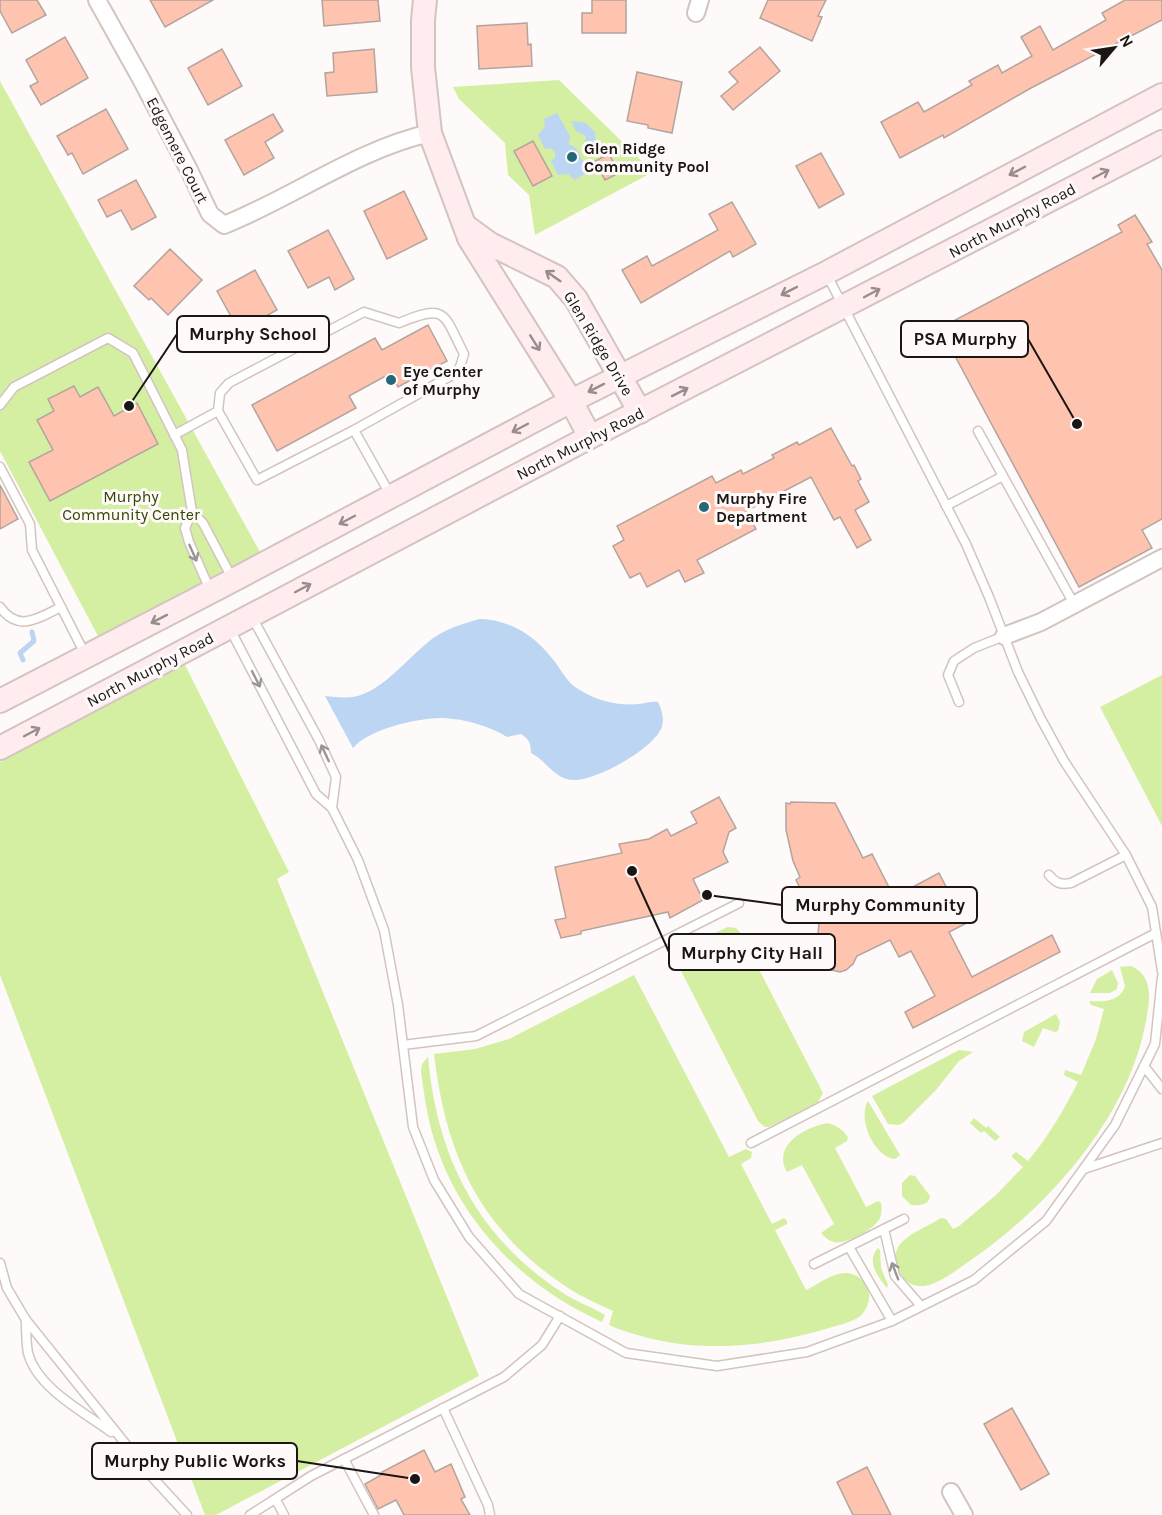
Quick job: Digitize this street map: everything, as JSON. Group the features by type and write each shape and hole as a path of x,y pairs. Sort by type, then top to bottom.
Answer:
{"main road":[{"path":"425,0 423,67 430,134 462,224 571,401 590,437"},
{"path":"0,701 621,375 826,273 1162,95"},
{"name":"North Murphy Road","path":"0,748 590,437 1162,142"},
{"name":"Glen Ridge Drive","path":"462,224 490,244 557,277 576,298 640,412"},
{"path":"233,580 251,615"},
{"path":"211,592 229,627"}],"street":[{"name":"Edgemere Court","path":"97,0 140,77 210,214 224,225 367,154 430,134"},
{"path":"1004,636 1041,622 1162,558"},
{"path":"951,1492 964,1515"}],"lane":[{"path":"826,273 966,544 1018,672 1046,730 1126,855 1152,907 1162,971"},
{"path":"364,312 399,323 425,312 437,312 446,319 464,354 460,367 454,374 354,430 257,480 218,411 220,393 229,383 364,312"},
{"path":"0,405 14,387 108,338 133,353 182,450 192,512 185,528 211,592"},
{"path":"174,435 218,411"},
{"path":"354,430 391,496"},
{"path":"978,431 1074,604"},
{"path":"0,467 30,524 32,550 87,656"},
{"path":"946,506 1003,476"},
{"path":"192,512 203,523 233,580"},
{"path":"0,608 7,617 14,621 28,622 61,607"},
{"path":"251,615 319,740 336,777 332,808"},
{"path":"229,627 316,794 332,808 358,860 384,930 403,1045 413,1127 434,1180 469,1237 519,1294 626,1353 717,1366 807,1352 892,1321 974,1280 1046,1221 1115,1125 1155,1044 1162,976"},
{"path":"959,702 948,675 954,661 974,648 1004,636"},
{"path":"1049,875 1062,885 1071,883 1126,855"},
{"path":"403,1045 476,1036 739,903"},
{"path":"751,1143 1156,933"},
{"path":"1144,1066 1162,1089"},
{"path":"1084,1169 1162,1143"},
{"path":"814,1264 904,1219"},
{"path":"884,1229 896,1276 921,1306"},
{"path":"849,1247 892,1321"},
{"path":"0,1263 7,1288 26,1320 153,1478 187,1515"},
{"path":"250,1515 311,1476 504,1377 542,1345 560,1316"},
{"path":"26,1320 28,1354 36,1370 48,1385 124,1441"},
{"path":"443,1408 488,1505 490,1515"},
{"path":"344,1459 374,1515"},
{"path":"276,1500 284,1515"}],"green space":[{"name":"Glen Ridge Community Pool","path":"559,80 653,172 535,235 529,195 508,175 505,143 459,99 453,87"},
{"name":"Murphy Community Center","path":"0,81 260,552 98,636 0,451"},
{"path":"185,665 289,872 277,879 479,1376 216,1515 205,1515 0,975 0,762"},
{"path":"1162,675 1162,826 1100,707"},
{"path":"728,927 739,931 823,1093 817,1104 769,1127 765,1127 758,1121 676,961 680,951 694,944 701,956 691,962 693,965 732,945 730,941 720,946 713,934"},
{"path":"1131,966 1144,977 1149,992 1145,1026 1135,1061 1120,1096 1079,1160 1026,1216 997,1241 958,1269 925,1286 907,1282 899,1271 896,1260 896,1251 900,1244 915,1232 941,1218 946,1219 953,1229 959,1226 996,1195 1023,1167 1012,1155 1016,1152 1028,1161 1042,1142 1078,1082 1064,1075 1065,1070 1081,1075 1096,1039 1104,1009 1091,1005 1089,1001 1105,1001 1119,995 1125,986 1120,967"},
{"path":"1112,970 1118,983 1117,989 1110,993 1090,993 1097,979"},
{"path":"634,975 729,1157 746,1149 752,1152 751,1158 741,1164 772,1224 784,1218 787,1221 787,1224 775,1230 806,1290 832,1276 853,1274 863,1281 869,1293 867,1306 859,1317 812,1333 742,1345 689,1345 638,1335 609,1325 613,1311 568,1288 537,1265 490,1215 458,1158 440,1091 434,1054 475,1049 509,1039"},
{"path":"1056,1014 1060,1022 1058,1031 1043,1028 1034,1047 1022,1041 1024,1032"},
{"path":"959,1050 973,1052 959,1061 936,1090 904,1122 899,1125 888,1124 872,1096"},
{"path":"428,1057 433,1093 452,1160 466,1190 484,1218 505,1245 531,1269 565,1295 605,1315 602,1322 546,1290 521,1271 498,1248 460,1198 445,1169 429,1122 421,1071 422,1064"},
{"path":"868,1101 900,1155 895,1159 887,1157 874,1145 866,1127 865,1109"},
{"path":"974,1118 986,1128 988,1126 1000,1137 995,1141 984,1131 981,1133 970,1123"},
{"path":"828,1123 839,1128 848,1137 847,1141 835,1148 866,1207 878,1201 882,1207 877,1223 866,1232 839,1242 829,1240 821,1233 834,1224 802,1165 787,1172 784,1162 787,1146 793,1139 801,1133"},
{"path":"910,1175 915,1176 930,1196 926,1203 911,1205 902,1196 902,1183"},
{"path":"878,1248 887,1288 874,1268 873,1258"}],"water":[{"path":"557,113 570,136 569,144 577,149 588,172 575,180 568,174 558,175 551,161 555,158 555,152 550,148 545,149 538,135 545,127 544,119"},
{"path":"571,121 586,123 595,132 596,144 589,156 585,146 586,136 576,131"},
{"path":"480,619 510,625 528,635 544,649 570,682 592,697 623,704 658,702 663,722 661,729 646,746 622,763 595,775 573,780 561,777 531,753 529,742 521,734 507,737 485,726 452,719 434,718 395,726 370,735 353,748 325,696 353,697 364,694 385,681 438,635"}],"building":[{"path":"0,0 37,0 46,15 12,33 0,11"},
{"path":"150,0 213,0 165,27"},
{"path":"322,0 378,0 380,21 324,26"},
{"path":"592,0 626,0 626,33 582,33 582,13 592,13"},
{"path":"768,0 826,0 818,16 822,17 812,41 760,18"},
{"path":"1125,0 1162,0 1162,20 1031,88 944,138 943,135 900,158 881,122 918,102 924,112 972,85 969,81 998,65 1002,73 1032,56 1021,37 1040,26 1053,50 1106,20 1102,13"},
{"path":"527,23 532,66 479,69 477,26"},
{"path":"65,37 88,78 41,105 30,86 38,82 26,60"},
{"path":"760,47 780,71 733,110 721,96 738,82 729,72"},
{"path":"222,49 242,86 208,105 188,68"},
{"path":"374,49 377,92 327,96 325,73 334,72 333,53"},
{"path":"637,72 682,82 672,133 627,121"},
{"path":"106,109 128,149 83,174 72,153 68,155 57,136"},
{"path":"273,114 283,131 265,142 274,158 244,175 225,140"},
{"path":"533,141 552,176 533,186 514,151"},
{"path":"821,153 844,194 819,208 796,166"},
{"path":"609,154 619,173 605,180 595,161"},
{"path":"136,180 156,217 132,230 121,210 107,217 98,200"},
{"path":"404,191 427,239 387,259 364,211"},
{"path":"732,202 756,244 733,257 730,251 641,303 622,270 647,256 652,266 718,230 709,214"},
{"path":"1135,215 1152,242 1147,244 1162,270 1162,519 1142,530 1152,548 1079,587 940,328 1122,232 1118,225"},
{"path":"328,230 354,279 335,290 329,277 308,288 288,251"},
{"path":"170,249 202,280 168,315 151,298 149,300 134,286"},
{"path":"255,270 277,310 239,331 217,291"},
{"path":"428,325 447,361 398,387 391,373 349,396 356,408 277,451 252,405 375,338 382,350"},
{"name":"Murphy Community Center","path":"74,386 80,397 98,387 114,416 137,403 158,444 50,501 29,462 53,450 37,420 54,411 48,399"},
{"name":"Murphy Fire Department","path":"831,428 861,479 858,481 869,502 855,510 871,540 857,548 840,517 834,520 811,477 746,511 756,529 697,560 704,573 685,582 679,570 647,587 640,573 630,578 613,546 624,540 617,526 712,476 716,483 741,470 743,474 774,458 772,455 797,442 799,445"},
{"path":"0,485 18,519 0,529"},
{"path":"719,797 736,828 729,832 723,852 728,862 693,879 703,900 670,918 668,912 581,931 581,934 561,938 555,920 566,918 555,867 622,853 619,844 649,839 667,829 671,836 697,823 691,812"},
{"path":"786,803 835,803 863,858 872,854 894,897 939,873 965,924 949,932 972,977 1052,935 1060,952 913,1028 905,1012 935,996 911,951 899,957 890,940 857,956 853,964 840,972 827,969 818,959 816,952 820,914 808,921 795,896 802,892 796,880 800,877 793,861 786,830"},
{"path":"1012,1408 1049,1474 1021,1490 984,1424"},
{"path":"424,1450 435,1472 451,1464 465,1497 461,1499 470,1515 404,1515 396,1500 378,1509 365,1484 383,1474 382,1472"},
{"path":"867,1467 891,1515 853,1515 837,1482"}],"waterway":[{"path":"23,660 20,653 34,641 32,632"}],"place":[{"name":"Glen Ridge Community Pool","path":"572,157"},
{"name":"Eye Center of Murphy","path":"391,380"},
{"name":"Murphy School","path":"129,406"},
{"name":"PSA Murphy","path":"1077,424"},
{"name":"Murphy Fire Department","path":"704,507"},
{"name":"Murphy City Hall","path":"632,871"},
{"name":"Murphy Community","path":"707,895"},
{"name":"Murphy Public Works","path":"415,1479"}]}
